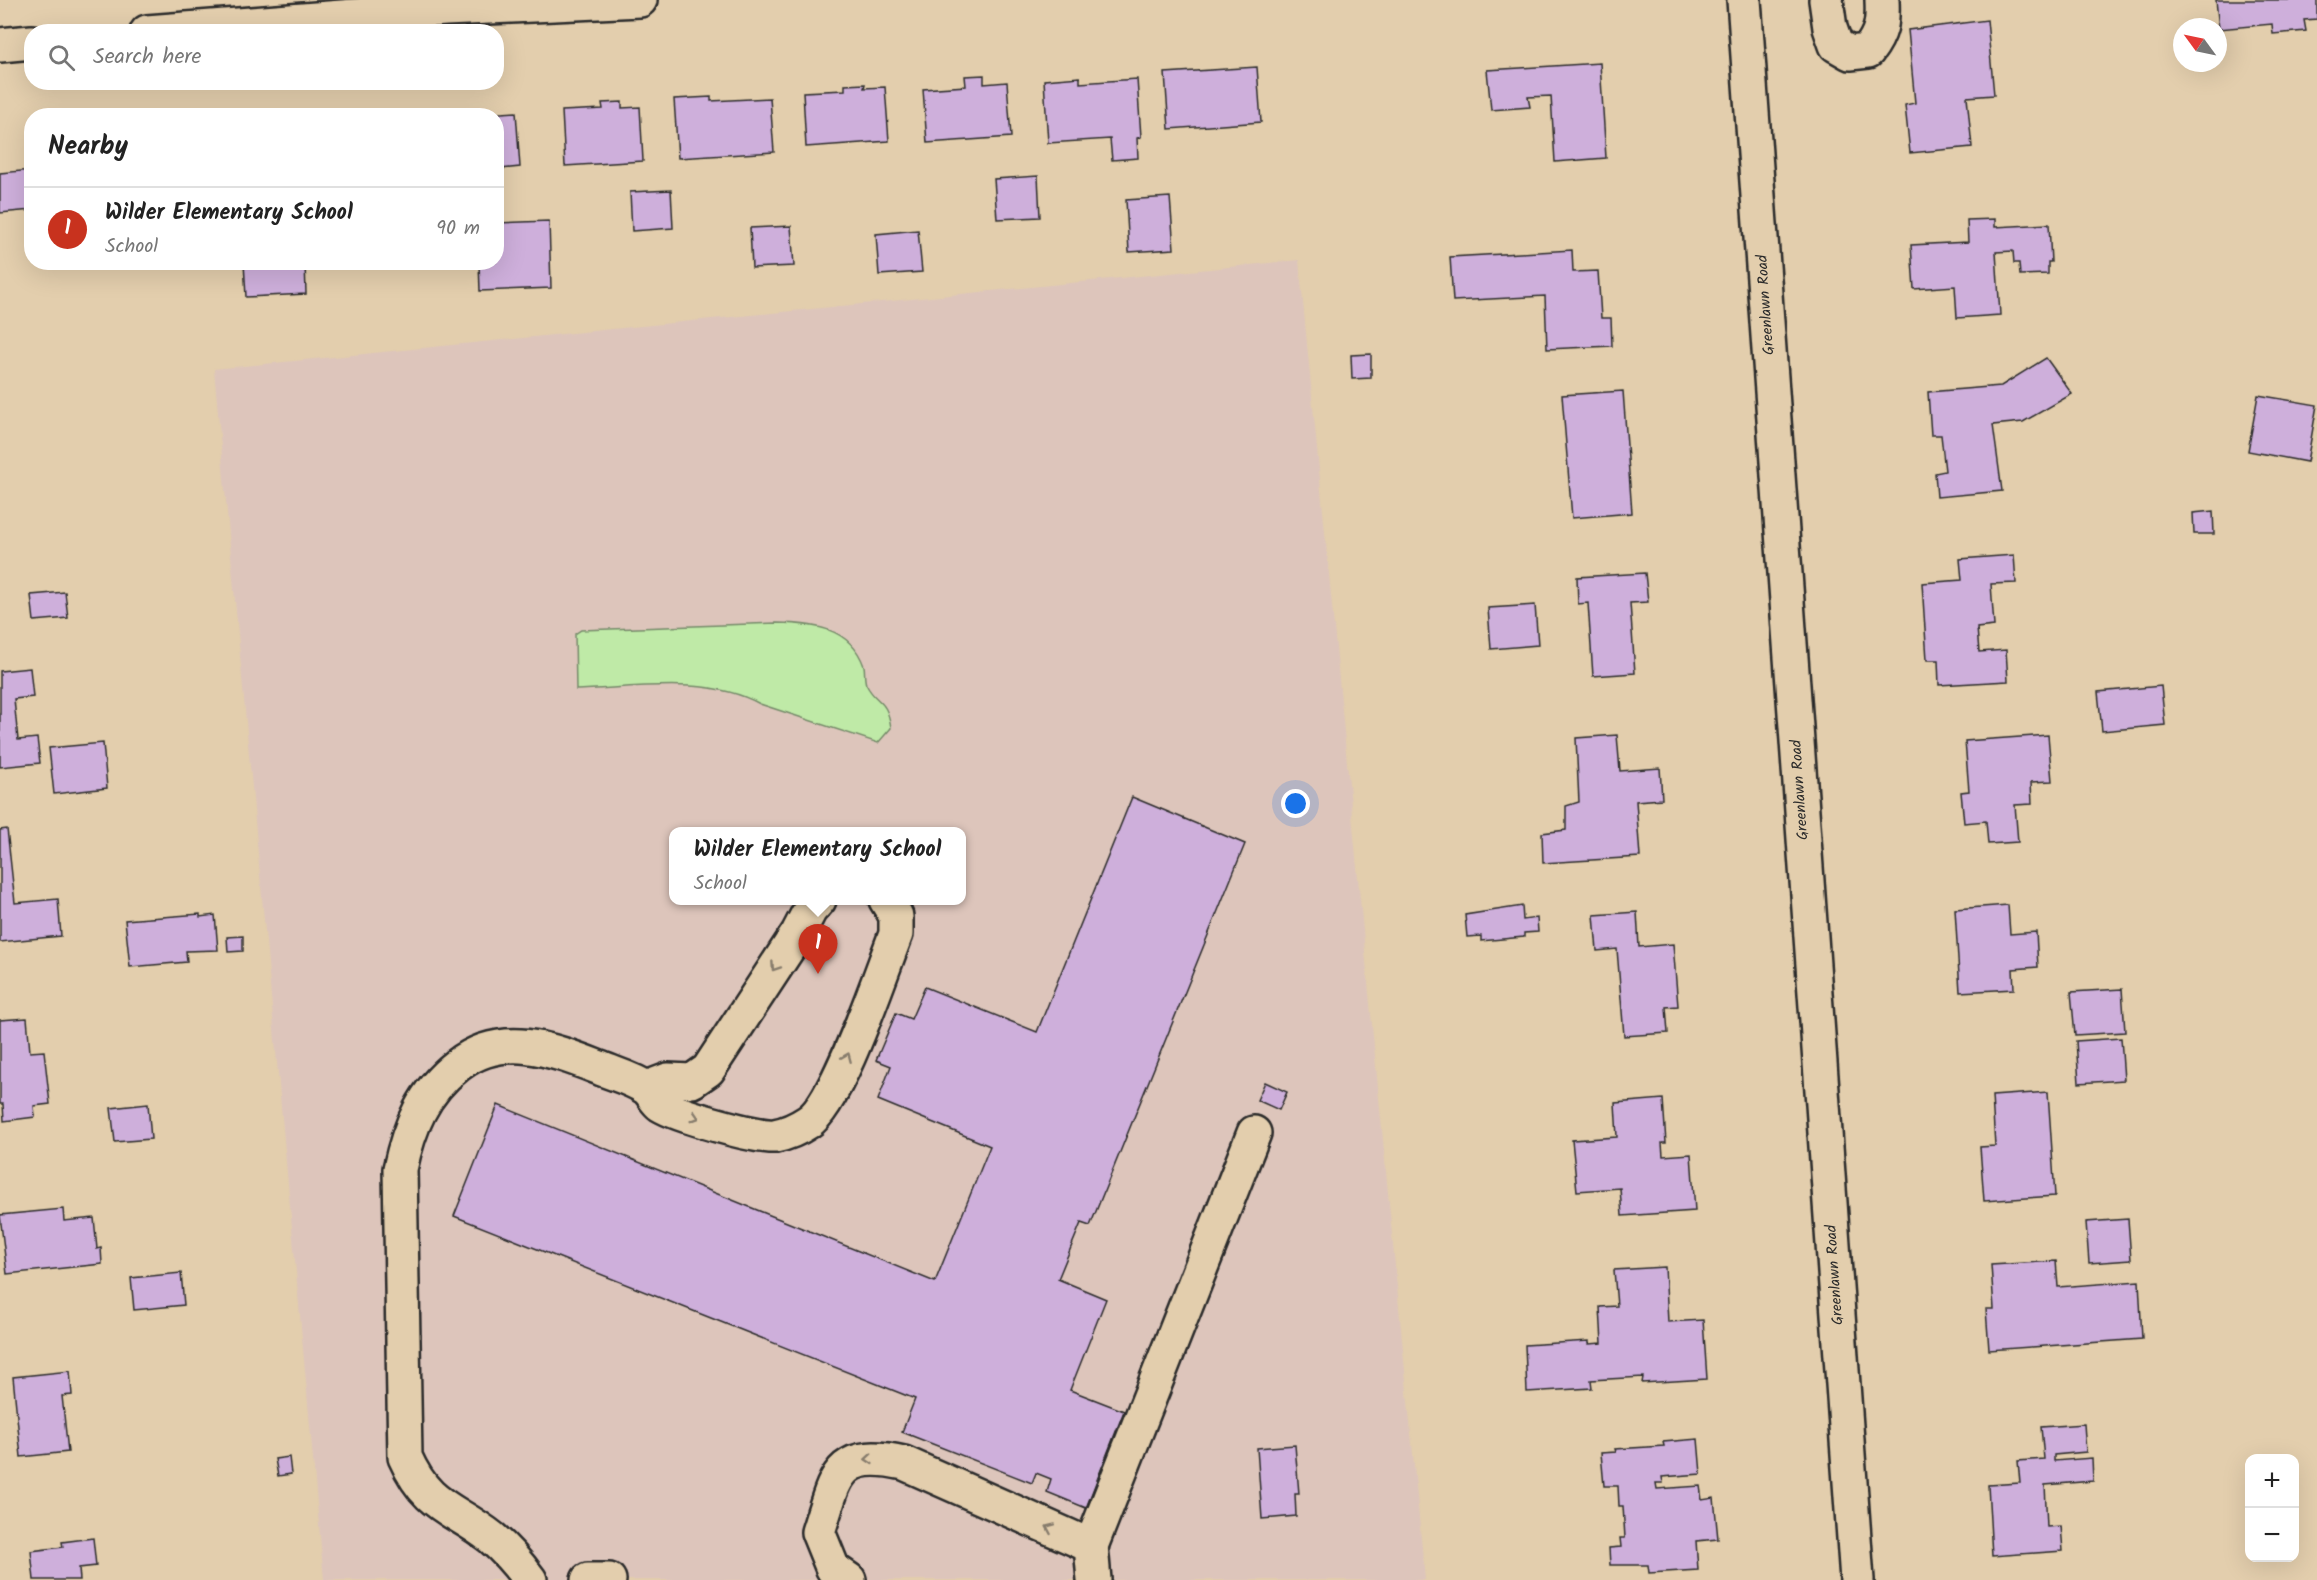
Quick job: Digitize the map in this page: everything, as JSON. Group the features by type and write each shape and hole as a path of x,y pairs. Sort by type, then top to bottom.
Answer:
{"street":[{"path":"235,24 445,5 640,0"},
{"name":"Greenlawn Road","path":"1743,0 1857,1580"},
{"path":"1826,0 1830,28 1836,45 1850,53 1868,51 1879,37 1883,25 1882,0"},
{"path":"0,45 24,43"},
{"path":"647,1088 668,1080 692,1081 708,1070 814,905"},
{"path":"530,1580 492,1539 434,1501 422,1488 405,1457 400,1169 408,1135 426,1099 448,1072 478,1052 514,1044 549,1050 647,1088 660,1105 755,1135 774,1136 809,1122 833,1091 896,934 896,916 889,905"},
{"path":"1094,1580 1091,1546 1254,1133"},
{"path":"849,1580 833,1569 818,1532 834,1483 842,1470 856,1460 880,1458 904,1463 1091,1546"},
{"path":"588,1580 609,1580"}],"shaded area":[{"path":"1299,260 1425,1580 324,1580 214,369"}],"green space":[{"path":"777,623 816,626 828,630 840,635 858,653 864,666 866,684 884,706 889,718 891,728 878,743 718,689 671,685 576,690 575,634 581,630"}],"building":[{"path":"2216,0 2317,0 2317,19 2304,20 2306,31 2273,34 2272,24 2227,28 2227,18 2218,18"},
{"path":"1987,20 1994,95 1967,97 1972,147 1910,153 1905,105 1915,103 1908,30"},
{"path":"1600,63 1606,158 1555,162 1551,96 1528,97 1530,107 1491,110 1487,70"},
{"path":"1257,67 1261,122 1169,129 1165,73"},
{"path":"984,75 984,84 1007,82 1011,137 927,143 923,89 966,86 965,76"},
{"path":"1080,77 1080,83 1137,79 1141,137 1137,138 1138,158 1112,160 1110,139 1048,143 1044,80"},
{"path":"865,84 864,88 885,87 889,141 806,147 803,92 845,90 845,85"},
{"path":"711,97 711,101 770,98 774,152 678,158 674,99"},
{"path":"622,102 622,108 640,107 643,161 565,166 562,111 603,109 602,103"},
{"path":"516,112 520,167 504,169 504,113"},
{"path":"24,171 24,211 0,213 0,173"},
{"path":"1038,176 1040,217 997,219 994,179"},
{"path":"671,190 673,228 632,231 630,192"},
{"path":"1170,197 1174,249 1129,252 1126,200"},
{"path":"1995,219 1995,227 2049,224 2051,262 2048,262 2048,274 2020,275 2019,263 2014,263 2013,251 1996,252 2000,315 1957,318 1955,286 1914,289 1911,245 1968,242 1967,220"},
{"path":"549,221 551,288 480,291 479,270 504,270 504,223"},
{"path":"791,226 794,266 752,268 750,228"},
{"path":"918,230 922,272 879,275 876,234"},
{"path":"1572,250 1573,272 1598,271 1601,318 1611,318 1612,346 1547,349 1545,296 1453,301 1450,257"},
{"path":"244,270 305,270 306,294 246,297"},
{"path":"1371,354 1371,378 1352,379 1351,355"},
{"path":"2046,358 2072,394 2023,422 1993,425 2002,491 1937,497 1935,473 1945,471 1941,435 1931,435 1928,392 2001,386"},
{"path":"1623,391 1632,513 1572,518 1562,395"},
{"path":"2258,395 2317,405 2307,462 2248,451"},
{"path":"2213,511 2214,534 2194,534 2193,513"},
{"path":"2014,555 2016,583 1991,584 1994,626 1977,628 1979,652 2006,650 2008,681 1939,685 1938,660 1927,660 1922,583 1962,580 1960,559"},
{"path":"1645,573 1648,602 1630,603 1635,673 1593,676 1588,603 1578,604 1577,577"},
{"path":"65,592 68,618 34,621 31,595"},
{"path":"1535,605 1538,645 1491,649 1488,608"},
{"path":"30,668 33,697 14,699 18,740 37,738 40,763 0,767 0,671"},
{"path":"2161,686 2165,725 2102,731 2098,692"},
{"path":"1617,735 1620,771 1660,768 1662,799 1636,801 1640,857 1543,863 1542,833 1566,830 1566,806 1579,802 1576,738"},
{"path":"2048,735 2052,781 2031,782 2032,804 2015,805 2018,842 1988,844 1986,821 1964,823 1961,792 1969,791 1965,741"},
{"path":"103,743 107,788 54,794 49,748"},
{"path":"1132,797 1245,844 1090,1226 1081,1223 1058,1279 1106,1299 1070,1390 1124,1411 1086,1508 1047,1492 1051,1479 1036,1473 1032,1483 902,1432 915,1399 454,1216 498,1105 935,1282 990,1146 878,1100 891,1066 876,1060 896,1013 911,1019 925,987 1037,1032"},
{"path":"7,829 15,903 58,899 61,936 0,942 0,830"},
{"path":"2008,905 2010,934 2036,932 2038,967 2013,969 2014,989 1960,992 1955,909"},
{"path":"1522,906 1523,920 1537,918 1538,932 1524,933 1524,937 1481,941 1481,936 1467,937 1465,915"},
{"path":"1637,912 1639,947 1673,944 1678,1006 1666,1007 1668,1033 1624,1036 1617,949 1597,951 1594,915"},
{"path":"200,914 200,917 215,915 218,950 186,951 187,962 130,967 125,920"},
{"path":"243,936 243,951 228,952 227,937"},
{"path":"2122,989 2125,1032 2075,1035 2071,992"},
{"path":"27,1018 30,1052 44,1051 50,1104 34,1106 35,1117 4,1121 3,1104 0,1104 0,1020"},
{"path":"2121,1038 2124,1080 2079,1083 2076,1041"},
{"path":"1265,1082 1287,1092 1279,1110 1257,1100"},
{"path":"2048,1092 2055,1196 1984,1201 1980,1147 1995,1146 1992,1096"},
{"path":"1663,1099 1666,1143 1662,1143 1663,1156 1691,1154 1695,1211 1622,1216 1620,1188 1577,1191 1572,1140 1617,1137 1615,1103"},
{"path":"148,1104 151,1139 115,1142 111,1108"},
{"path":"63,1209 64,1221 94,1218 97,1249 101,1248 102,1264 7,1274 0,1215"},
{"path":"2128,1219 2131,1260 2089,1263 2086,1222"},
{"path":"2056,1261 2058,1287 2139,1281 2142,1339 1989,1350 1986,1309 1994,1309 1991,1265"},
{"path":"1665,1267 1668,1322 1703,1320 1707,1379 1642,1383 1643,1377 1591,1380 1592,1388 1527,1392 1525,1345 1589,1341 1589,1344 1602,1343 1600,1307 1617,1306 1614,1270"},
{"path":"181,1273 184,1305 134,1310 131,1278"},
{"path":"70,1371 72,1395 62,1396 68,1452 21,1457 13,1377"},
{"path":"2084,1424 2086,1452 2054,1455 2054,1461 2092,1458 2093,1481 2045,1485 2047,1527 2061,1526 2063,1551 1992,1556 1988,1485 2020,1483 2018,1461 2044,1459 2041,1427"},
{"path":"1698,1439 1701,1474 1662,1477 1663,1483 1656,1483 1657,1489 1700,1486 1702,1500 1714,1498 1718,1539 1696,1541 1698,1570 1649,1573 1648,1565 1610,1565 1609,1548 1621,1547 1620,1538 1625,1538 1623,1506 1619,1506 1618,1486 1604,1486 1601,1453 1616,1452 1615,1449 1664,1446 1663,1442"},
{"path":"1295,1445 1299,1494 1295,1494 1296,1516 1262,1519 1257,1448"},
{"path":"289,1457 291,1474 278,1476 275,1459"},
{"path":"93,1538 96,1566 79,1568 80,1580 34,1580 31,1551 63,1547 62,1542"}],"place":[{"name":"Wilder Elementary School","path":"818,974"}]}
